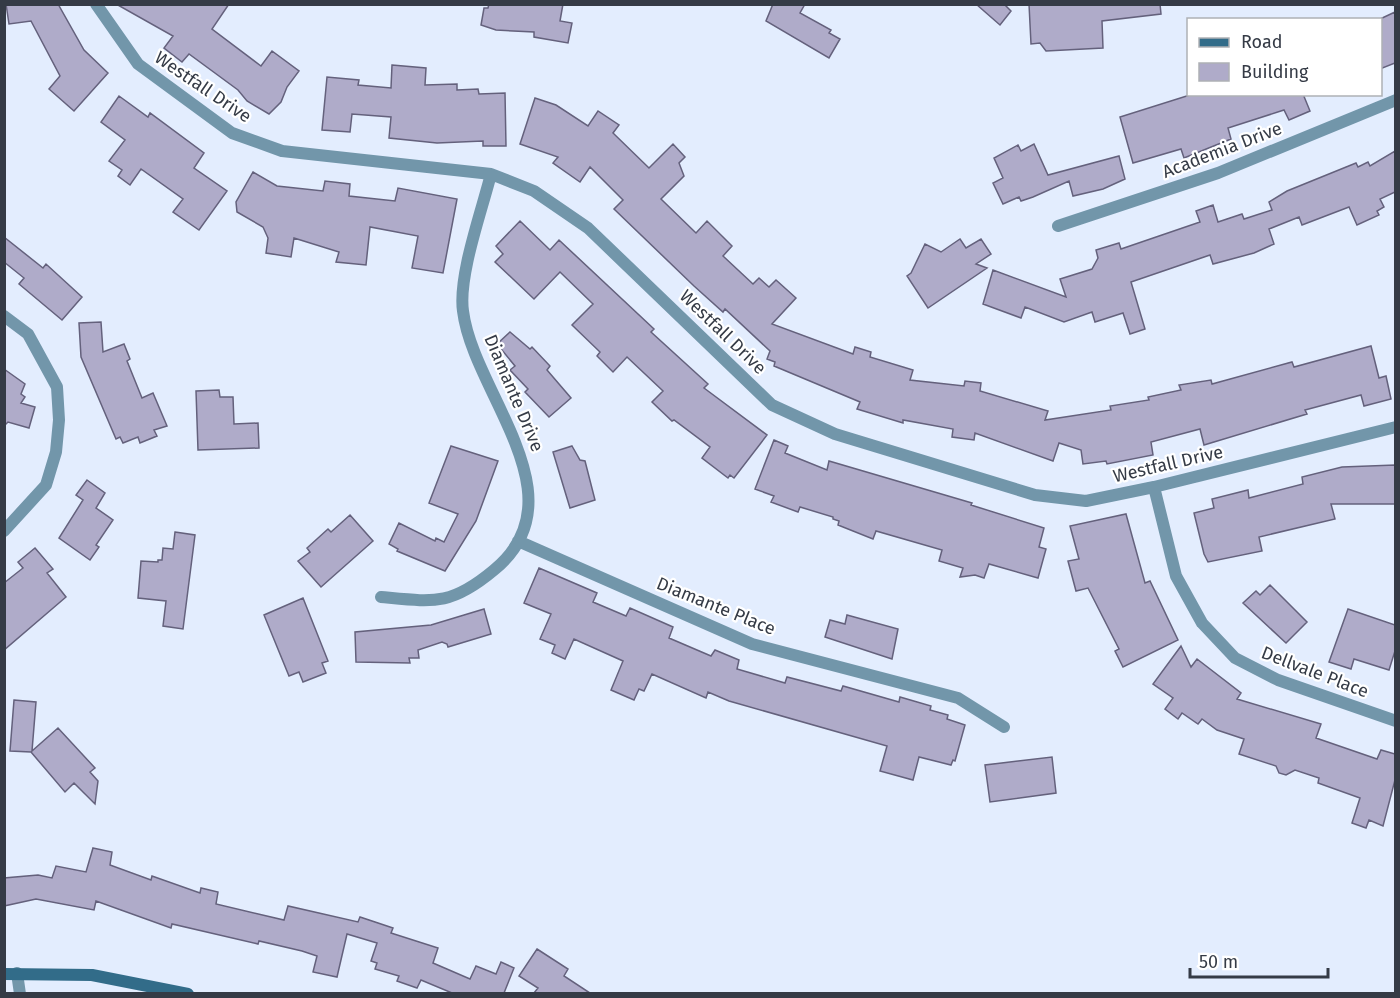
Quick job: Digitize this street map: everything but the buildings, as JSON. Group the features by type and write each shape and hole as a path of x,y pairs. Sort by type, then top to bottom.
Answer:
{"main road":[{"path":"11,973 92,975 188,993"}],"street":[{"name":"Westfall Drive","path":"96,4 138,64 232,133 282,151 491,174 534,191 588,228 772,405 835,434 1035,495 1086,501 1154,487 1395,427"},
{"name":"Academia Drive","path":"1058,226 1218,173 1395,100"},
{"name":"Diamante Drive","path":"381,597 433,602 471,589 501,564 518,541 526,518 529,497 525,467 477,355 463,311 467,266 491,174"},
{"path":"4,316 28,334 57,387 59,420 56,452 46,485 4,531"},
{"name":"Dellvale Place","path":"1154,487 1176,576 1202,623 1235,658 1278,680 1395,721"},
{"name":"Diamante Place","path":"518,541 752,644 958,699 1004,727"},
{"path":"11,973 20,993"}]}
